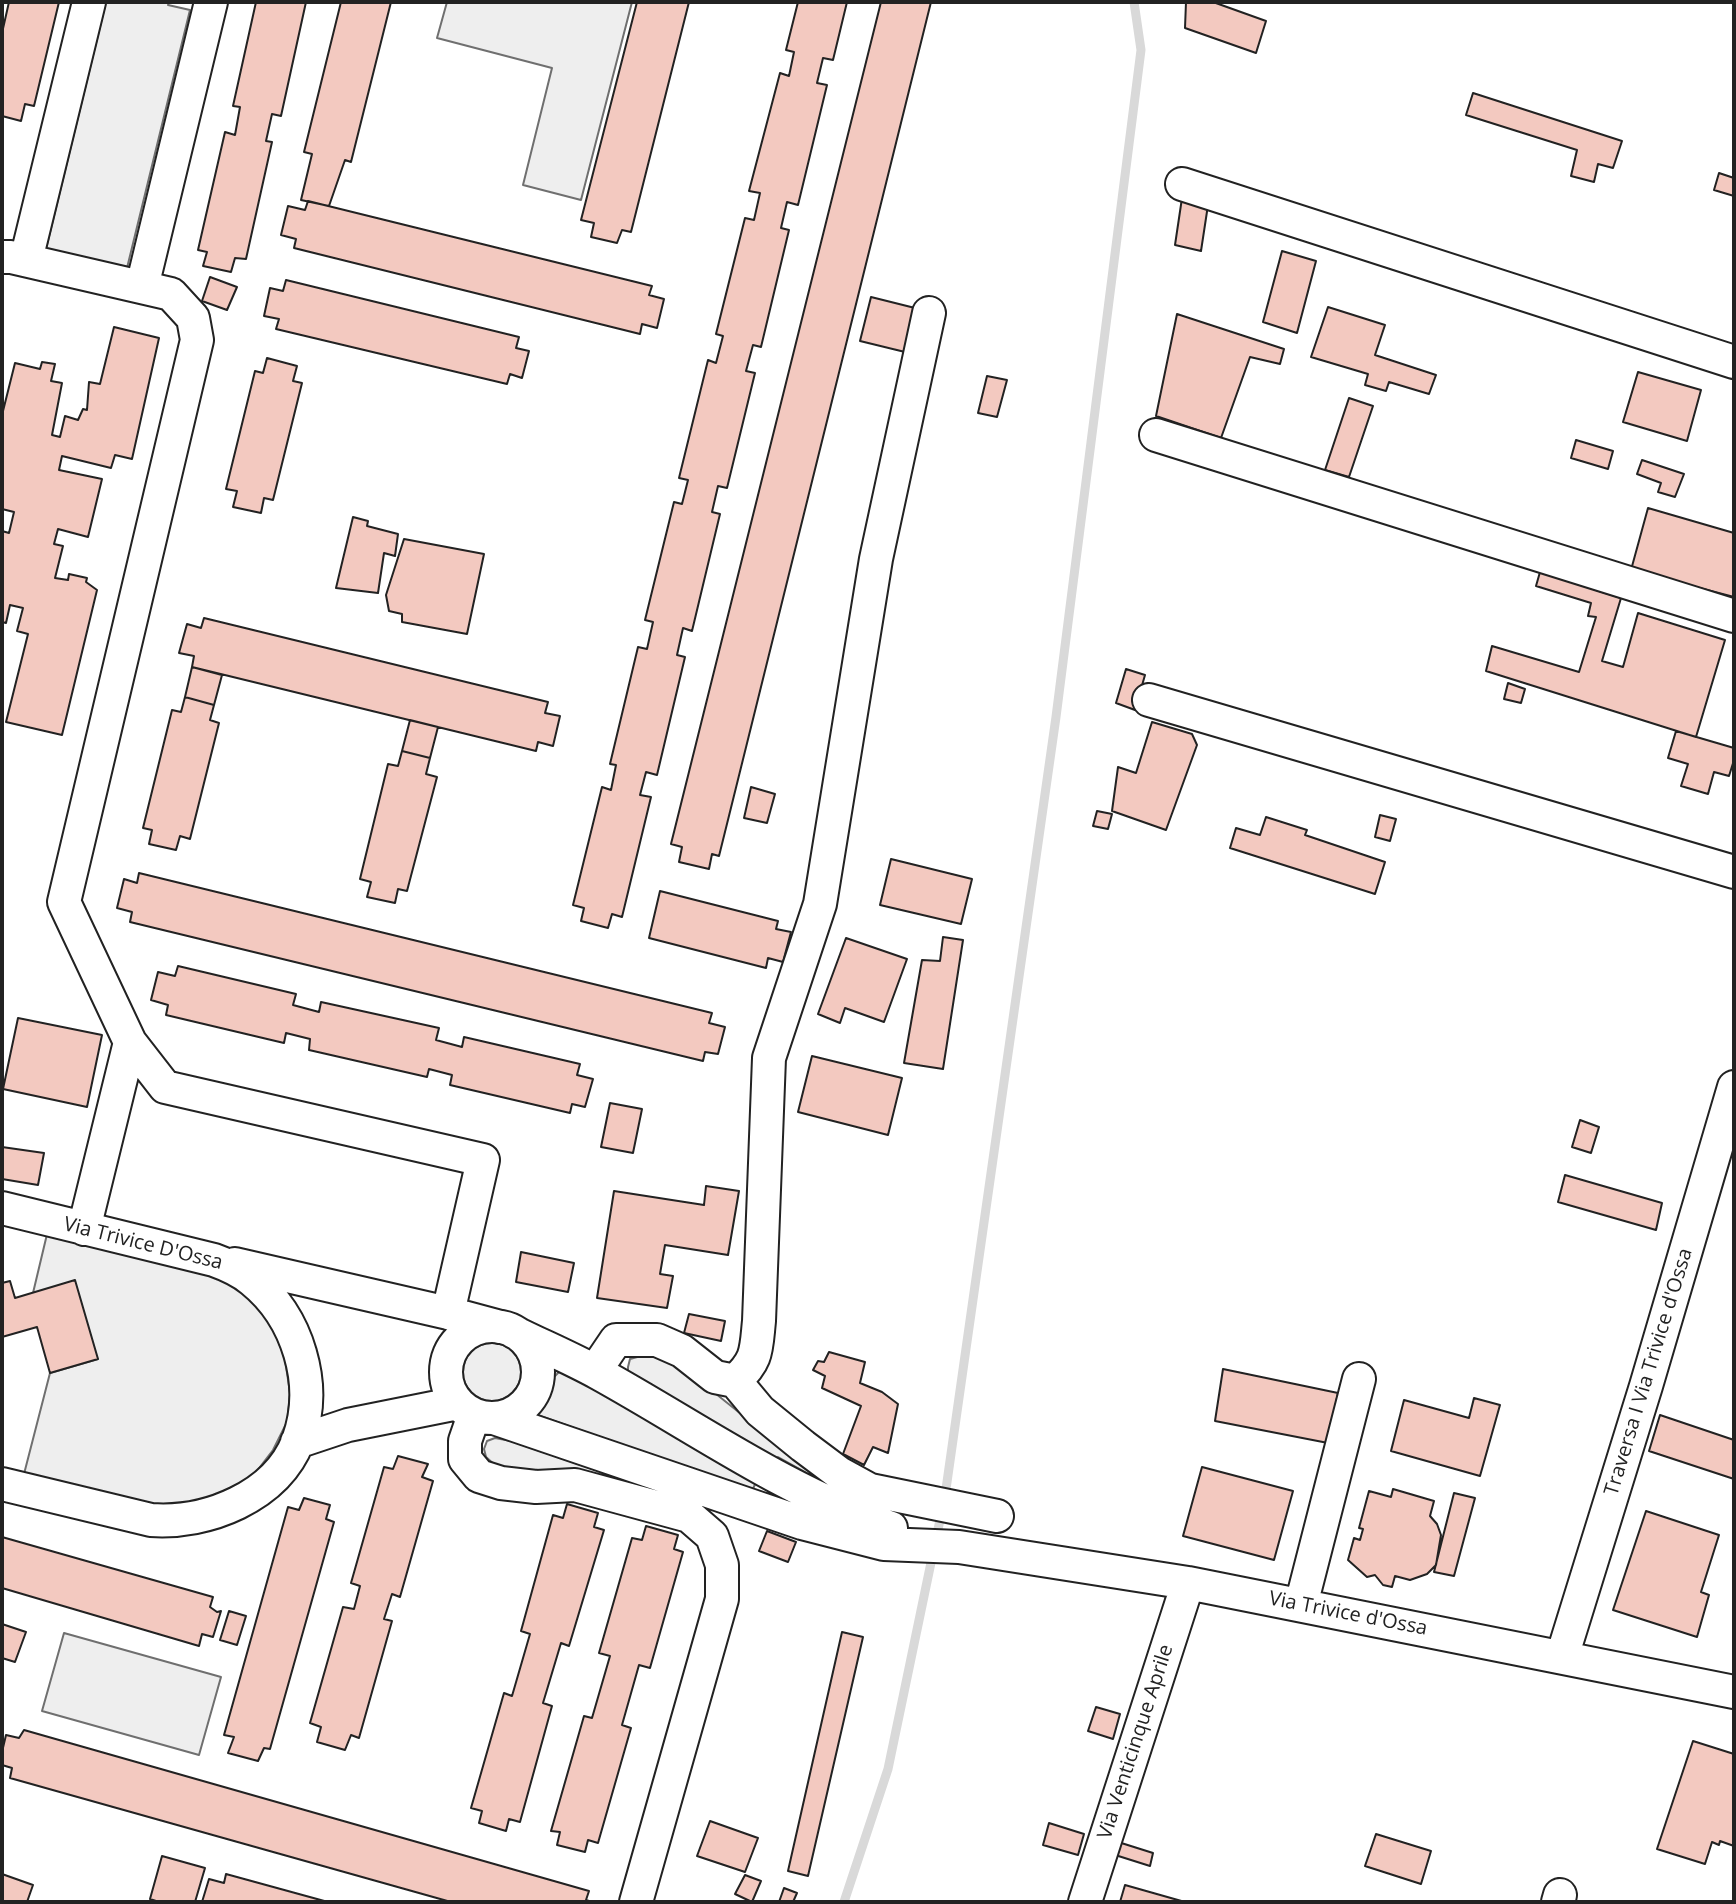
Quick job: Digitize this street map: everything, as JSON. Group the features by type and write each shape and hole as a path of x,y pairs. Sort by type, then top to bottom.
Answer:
{"street":[{"path":"89,2 14,258 171,294 193,318 197,340 64,902 130,1042 165,1087 483,1160 448,1313"},
{"path":"142,287 211,2"},
{"path":"1182,184 1734,362"},
{"path":"735,1381 749,1368 756,1352 769,1058 820,904 876,559 929,313"},
{"path":"1156,435 1734,616"},
{"path":"1149,700 1734,872"},
{"path":"84,1229 130,1042"},
{"name":"Traversa I Via Trivice d'Ossa","path":"1562,1657 1734,1087"},
{"name":"Via Trivice D'Ossa","path":"2,1208 214,1260 234,1268 253,1281 283,1316 300,1352 306,1388 304,1417 297,1442 274,1477 250,1496 206,1515 185,1520 151,1520 2,1484"},
{"path":"214,1260 448,1313 507,1330 595,1371 886,1536"},
{"path":"297,1442 348,1425 475,1412 505,1416 516,1411 532,1394 536,1383 536,1360 524,1339 507,1330 478,1329 459,1341 448,1360 447,1383 475,1412 802,1523 886,1536"},
{"path":"595,1371 616,1340 657,1340 682,1351 715,1377 735,1381 760,1411 839,1473 870,1490 982,1514"},
{"path":"1301,1605 1359,1379"},
{"path":"475,1412 465,1441 465,1459 479,1476 501,1483 536,1487 575,1485 689,1516 712,1536 722,1565 722,1599 636,1902"},
{"name":"Via Trivice d'Ossa","path":"886,1536 1188,1583 1734,1692"},
{"name":"Via Venticinque Aprile","path":"1085,1902 1188,1583"}],"shaded area":[{"path":"106,2 169,2 168,5 190,10 127,268 46,249"},
{"path":"447,2 632,2 581,200 523,185 552,68 437,38"},
{"path":"48,1230 212,1272 254,1300 272,1325 285,1359 290,1393 287,1422 273,1450 253,1476 199,1501 168,1506 125,1500 24,1474 50,1373 98,1359 33,1293"},
{"path":"492,1343 503,1345 512,1352 519,1361 519,1383 512,1392 503,1399 492,1401 481,1399 472,1392 465,1383 463,1372 465,1361 472,1352 481,1345"},
{"path":"652,1353 680,1365 832,1487 778,1457 775,1462 628,1374 630,1359"},
{"path":"564,1367 757,1480 752,1491 532,1413 553,1378"},
{"path":"495,1438 692,1503 558,1475 497,1467 486,1457 484,1449 487,1441"},
{"path":"64,1633 221,1677 199,1755 42,1711"}],"building":[{"path":"9,2 59,2 34,106 25,104 21,121 2,116 2,33"},
{"path":"256,2 306,2 281,116 272,114 266,141 272,142 246,259 235,258 231,272 203,266 207,252 198,250 225,132 235,135 240,107 233,106"},
{"path":"341,2 391,2 351,162 345,160 329,206 301,200 312,154 304,152"},
{"path":"637,2 689,2 631,232 622,230 617,243 591,237 594,223 581,220"},
{"path":"798,2 847,2 833,60 823,58 817,83 827,85 798,205 787,202 781,228 789,230 761,347 753,345 746,371 755,373 727,488 718,486 712,512 720,514 692,631 683,628 677,655 685,657 657,775 646,772 640,795 651,797 622,917 612,914 608,928 581,921 584,908 573,905 602,787 611,790 616,765 610,764 638,647 647,649 653,622 645,620 674,502 682,504 688,480 679,478 708,360 716,363 723,336 716,334 745,218 754,220 760,193 749,191 780,73 789,76 794,52 786,50"},
{"path":"881,2 931,2 719,856 712,854 709,869 679,862 682,847 671,844"},
{"path":"1186,2 1213,2 1266,21 1256,53 1185,28"},
{"path":"1473,93 1622,141 1613,168 1598,164 1594,182 1571,176 1577,150 1466,115"},
{"path":"1719,173 1734,178 1734,196 1714,190"},
{"path":"1182,198 1208,205 1201,251 1175,245"},
{"path":"308,201 652,286 649,295 664,299 657,328 642,324 640,334 294,248 296,239 281,235 288,206 305,210"},
{"path":"1282,251 1316,261 1297,333 1263,322"},
{"path":"210,277 237,287 227,310 202,301"},
{"path":"286,280 519,337 516,348 529,351 522,378 510,374 507,384 276,329 279,319 264,316 270,288 283,291"},
{"path":"871,297 915,308 905,352 860,341"},
{"path":"1328,307 1385,325 1375,355 1436,375 1429,394 1389,382 1386,391 1365,385 1368,374 1311,357"},
{"path":"1177,314 1284,349 1280,364 1250,357 1221,438 1156,416"},
{"path":"114,327 159,338 132,459 115,455 111,468 62,456 59,470 102,479 88,537 58,529 54,544 63,546 55,578 68,580 69,574 87,578 86,582 97,590 62,735 6,722 28,634 17,631 23,608 10,605 6,623 2,622 2,531 9,533 14,512 2,509 2,415 15,363 40,369 42,362 55,364 51,381 62,383 52,435 60,437 65,416 78,420 83,409 87,410 89,382 100,384"},
{"path":"267,358 297,366 293,381 302,383 273,500 264,498 261,513 233,507 237,491 226,489 255,371 263,373"},
{"path":"1638,372 1701,390 1687,441 1623,422"},
{"path":"987,376 1007,380 997,417 978,413"},
{"path":"1349,398 1373,406 1349,477 1325,470"},
{"path":"1576,440 1613,451 1608,469 1571,458"},
{"path":"1642,460 1684,474 1675,497 1658,492 1661,483 1637,474"},
{"path":"1648,508 1734,533 1734,597 1631,570"},
{"path":"353,517 368,521 367,526 398,534 395,556 384,553 378,593 336,588"},
{"path":"404,539 484,554 467,634 402,622 402,614 389,611 386,595"},
{"path":"1540,572 1621,598 1602,661 1623,667 1638,613 1725,640 1696,737 1486,671 1492,646 1579,672 1596,617 1588,616 1591,603 1536,586"},
{"path":"204,618 548,702 545,713 560,716 553,746 538,742 536,751 192,667 194,656 179,653 187,624 201,628"},
{"path":"192,667 222,675 214,705 185,697"},
{"path":"1126,669 1145,675 1135,710 1116,703"},
{"path":"1508,683 1525,689 1521,703 1504,699"},
{"path":"185,697 214,705 210,720 219,723 190,839 180,836 176,850 149,844 152,830 143,828 172,710 181,712"},
{"path":"410,720 438,727 430,758 402,751"},
{"path":"1152,722 1192,734 1197,745 1166,830 1112,811 1118,767 1136,773"},
{"path":"1676,731 1734,748 1729,776 1714,772 1708,794 1681,786 1688,764 1668,758"},
{"path":"402,751 430,758 426,774 437,777 407,891 398,889 395,903 367,897 371,882 360,879 388,764 398,766"},
{"path":"751,787 775,794 767,823 744,818"},
{"path":"1097,811 1112,814 1108,829 1093,826"},
{"path":"1380,815 1396,819 1390,841 1375,837"},
{"path":"1266,817 1307,830 1305,835 1385,862 1375,894 1230,848 1236,828 1260,835"},
{"path":"891,859 972,879 961,924 880,905"},
{"path":"139,873 712,1013 709,1023 725,1027 718,1054 705,1052 703,1061 130,922 132,912 117,908 124,879 137,883"},
{"path":"660,891 778,921 776,929 791,932 783,962 768,958 766,968 649,938"},
{"path":"943,937 963,940 943,1069 904,1063 922,960 940,961"},
{"path":"846,938 907,959 884,1022 845,1008 840,1023 818,1014"},
{"path":"178,966 296,994 293,1005 319,1012 321,1002 439,1028 436,1040 462,1047 464,1037 580,1064 577,1075 593,1079 585,1107 572,1104 570,1113 450,1085 452,1075 429,1069 427,1077 309,1050 310,1039 286,1033 284,1043 166,1015 168,1005 151,1000 158,972 175,976"},
{"path":"18,1018 102,1035 87,1107 3,1089"},
{"path":"812,1056 902,1078 888,1135 798,1112"},
{"path":"610,1103 642,1109 633,1153 601,1147"},
{"path":"1580,1120 1599,1127 1591,1153 1572,1147"},
{"path":"2,1147 44,1153 38,1185 2,1179"},
{"path":"1565,1175 1662,1203 1656,1230 1558,1202"},
{"path":"706,1186 739,1191 728,1255 665,1245 660,1274 673,1276 667,1308 597,1298 614,1191 704,1205"},
{"path":"521,1252 574,1263 568,1292 516,1282"},
{"path":"75,1280 98,1359 50,1373 37,1327 2,1337 2,1283 10,1281 15,1298"},
{"path":"689,1314 725,1321 721,1341 684,1333"},
{"path":"829,1352 865,1362 860,1383 882,1392 898,1404 888,1453 873,1447 864,1465 843,1454 861,1406 822,1388 825,1376 813,1370 818,1361 824,1362"},
{"path":"1223,1369 1338,1393 1328,1443 1215,1421"},
{"path":"1474,1398 1500,1405 1480,1476 1391,1451 1404,1400 1469,1418"},
{"path":"1660,1415 1734,1440 1734,1479 1649,1451"},
{"path":"398,1456 428,1464 422,1477 433,1481 400,1597 392,1594 384,1619 392,1621 359,1738 351,1735 345,1750 317,1742 321,1727 310,1723 343,1607 354,1609 360,1586 351,1583 384,1467 393,1469"},
{"path":"1202,1467 1293,1491 1274,1560 1183,1536"},
{"path":"1393,1489 1434,1501 1430,1516 1441,1535 1436,1565 1427,1574 1410,1580 1395,1576 1392,1587 1383,1585 1375,1575 1367,1577 1348,1560 1354,1538 1360,1540 1363,1529 1359,1528 1369,1491 1391,1497"},
{"path":"1454,1493 1475,1498 1454,1576 1434,1572"},
{"path":"304,1498 330,1505 326,1519 334,1522 270,1749 264,1748 258,1761 228,1753 234,1737 224,1735 288,1507 299,1510"},
{"path":"567,1504 598,1513 594,1527 604,1530 569,1646 561,1643 543,1703 552,1706 520,1822 509,1819 506,1831 479,1823 482,1811 471,1808 504,1693 512,1696 530,1634 521,1631 553,1515 563,1518"},
{"path":"1646,1511 1719,1535 1701,1592 1709,1595 1697,1637 1613,1610"},
{"path":"646,1526 678,1535 674,1549 683,1552 650,1668 639,1665 622,1725 631,1728 598,1843 588,1840 585,1852 557,1845 560,1832 551,1831 584,1716 592,1718 610,1656 599,1653 632,1538 642,1540"},
{"path":"767,1531 796,1542 788,1562 759,1551"},
{"path":"2,1537 213,1597 210,1607 221,1611 213,1637 202,1634 199,1646 2,1588"},
{"path":"229,1611 246,1616 237,1645 220,1640"},
{"path":"2,1624 26,1632 15,1662 2,1658"},
{"path":"842,1632 863,1637 808,1876 788,1871"},
{"path":"1096,1707 1120,1714 1113,1739 1088,1731"},
{"path":"24,1730 589,1891 586,1900 592,1902 451,1902 10,1778 12,1768 2,1765 6,1735 19,1738"},
{"path":"1693,1741 1734,1754 1734,1846 1720,1841 1719,1845 1712,1842 1705,1864 1657,1849"},
{"path":"710,1821 758,1838 745,1872 697,1856"},
{"path":"1049,1823 1084,1834 1078,1855 1043,1845"},
{"path":"1376,1834 1431,1851 1421,1884 1365,1866"},
{"path":"1115,1841 1153,1853 1150,1866 1112,1854"},
{"path":"162,1856 205,1868 195,1902 150,1899"},
{"path":"2,1874 33,1885 27,1902 2,1902"},
{"path":"226,1874 328,1902 202,1902 209,1879 224,1883"},
{"path":"745,1875 761,1881 752,1902 735,1894"},
{"path":"1125,1885 1185,1902 1120,1902"},
{"path":"784,1888 797,1893 793,1902 779,1902"}],"waterway":[{"path":"936,1539 945,1496 1056,717 1141,50 1134,2"},
{"path":"844,1902 888,1769 933,1553"}]}
